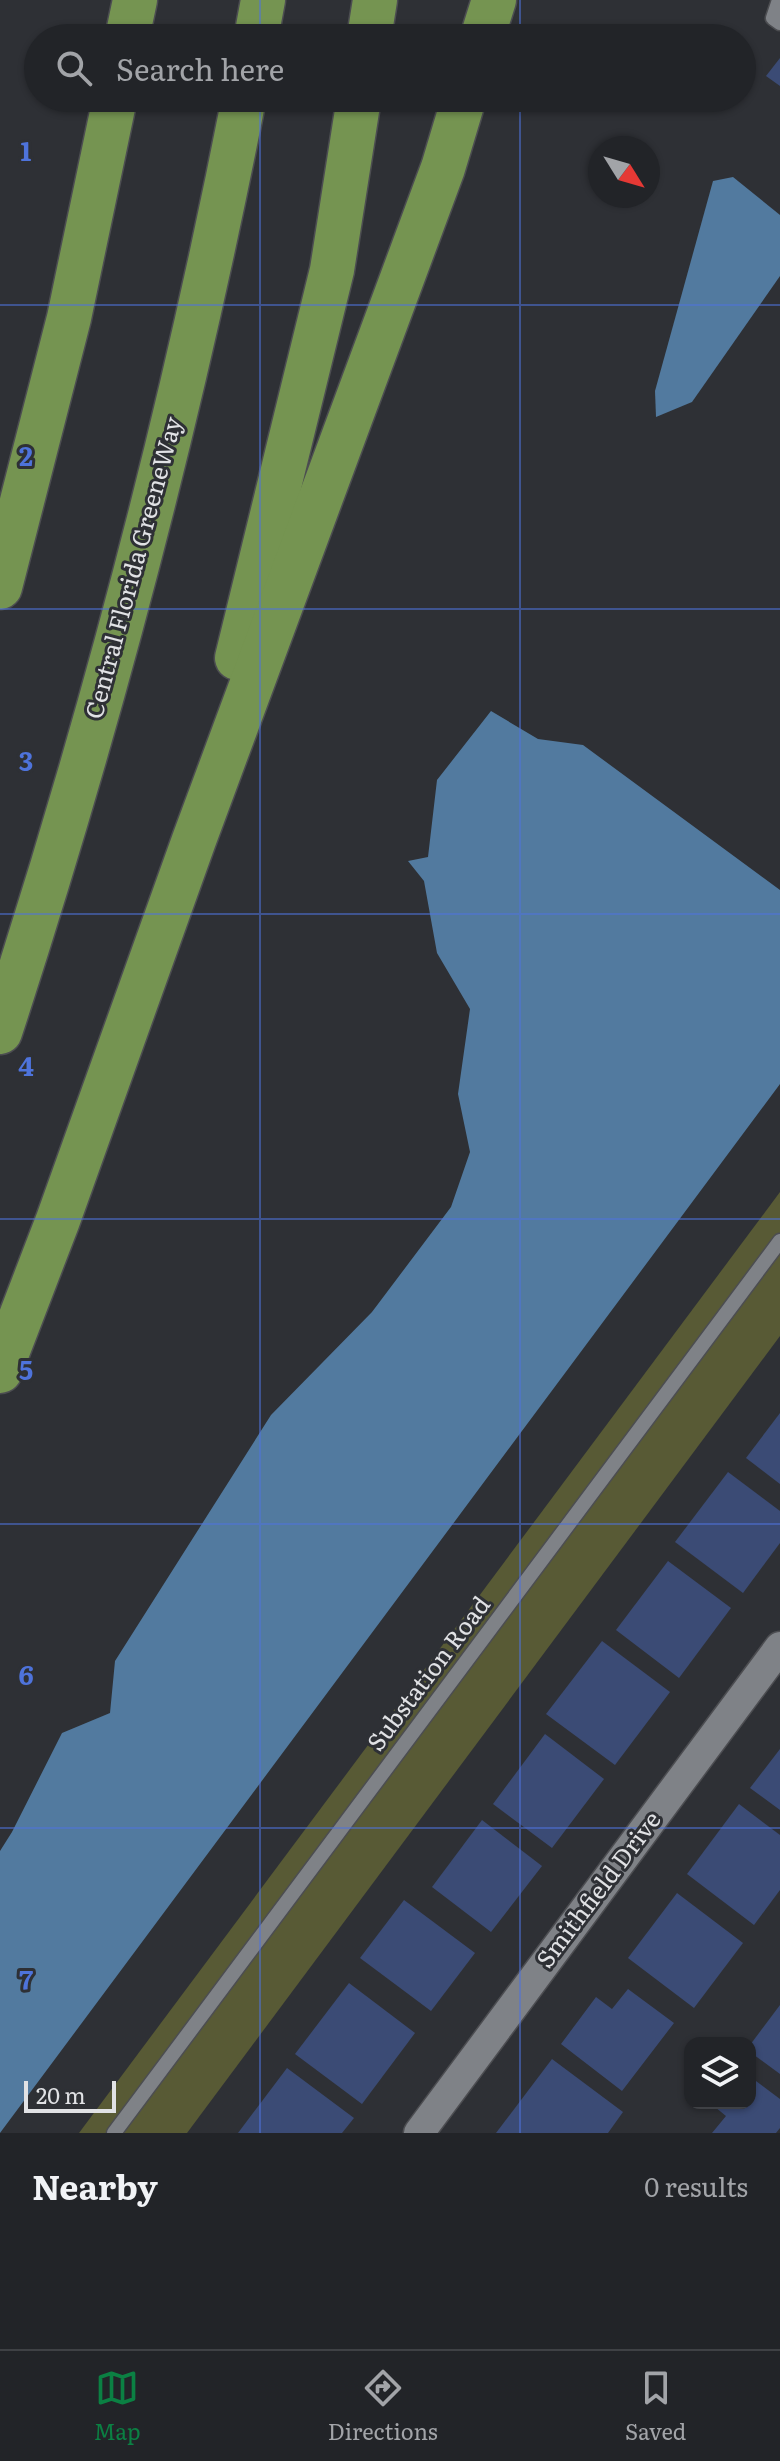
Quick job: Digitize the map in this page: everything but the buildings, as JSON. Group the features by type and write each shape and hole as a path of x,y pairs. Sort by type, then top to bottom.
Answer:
{"highway":[{"path":"130,24 135,0"},
{"path":"259,24 263,0"},
{"path":"371,24 375,0"},
{"path":"486,24 494,0"},
{"path":"0,587 69,318 112,112"},
{"name":"Central Florida GreeneWay","path":"0,1032 61,835 150,517 192,346 241,112"},
{"path":"194,840 332,270 357,112"},
{"path":"0,1371 443,168 460,112"}],"street":[{"name":"Smithfield Drive","path":"419,2133 780,1647"}],"lane":[{"path":"779,0 773,18 780,23"},
{"name":"Substation Road","path":"114,2133 780,1241"}],"green space":[{"path":"780,1192 780,1336 187,2133 79,2133"}],"water":[{"path":"733,177 780,215 780,276 692,402 656,417 655,391 713,181"},
{"path":"491,711 538,739 583,745 780,890 780,1084 0,2133 0,1851 62,1733 110,1713 115,1661 271,1415 372,1312 451,1207 470,1152 458,1094 470,1009 437,953 424,881 408,861 428,857 437,780"}]}
